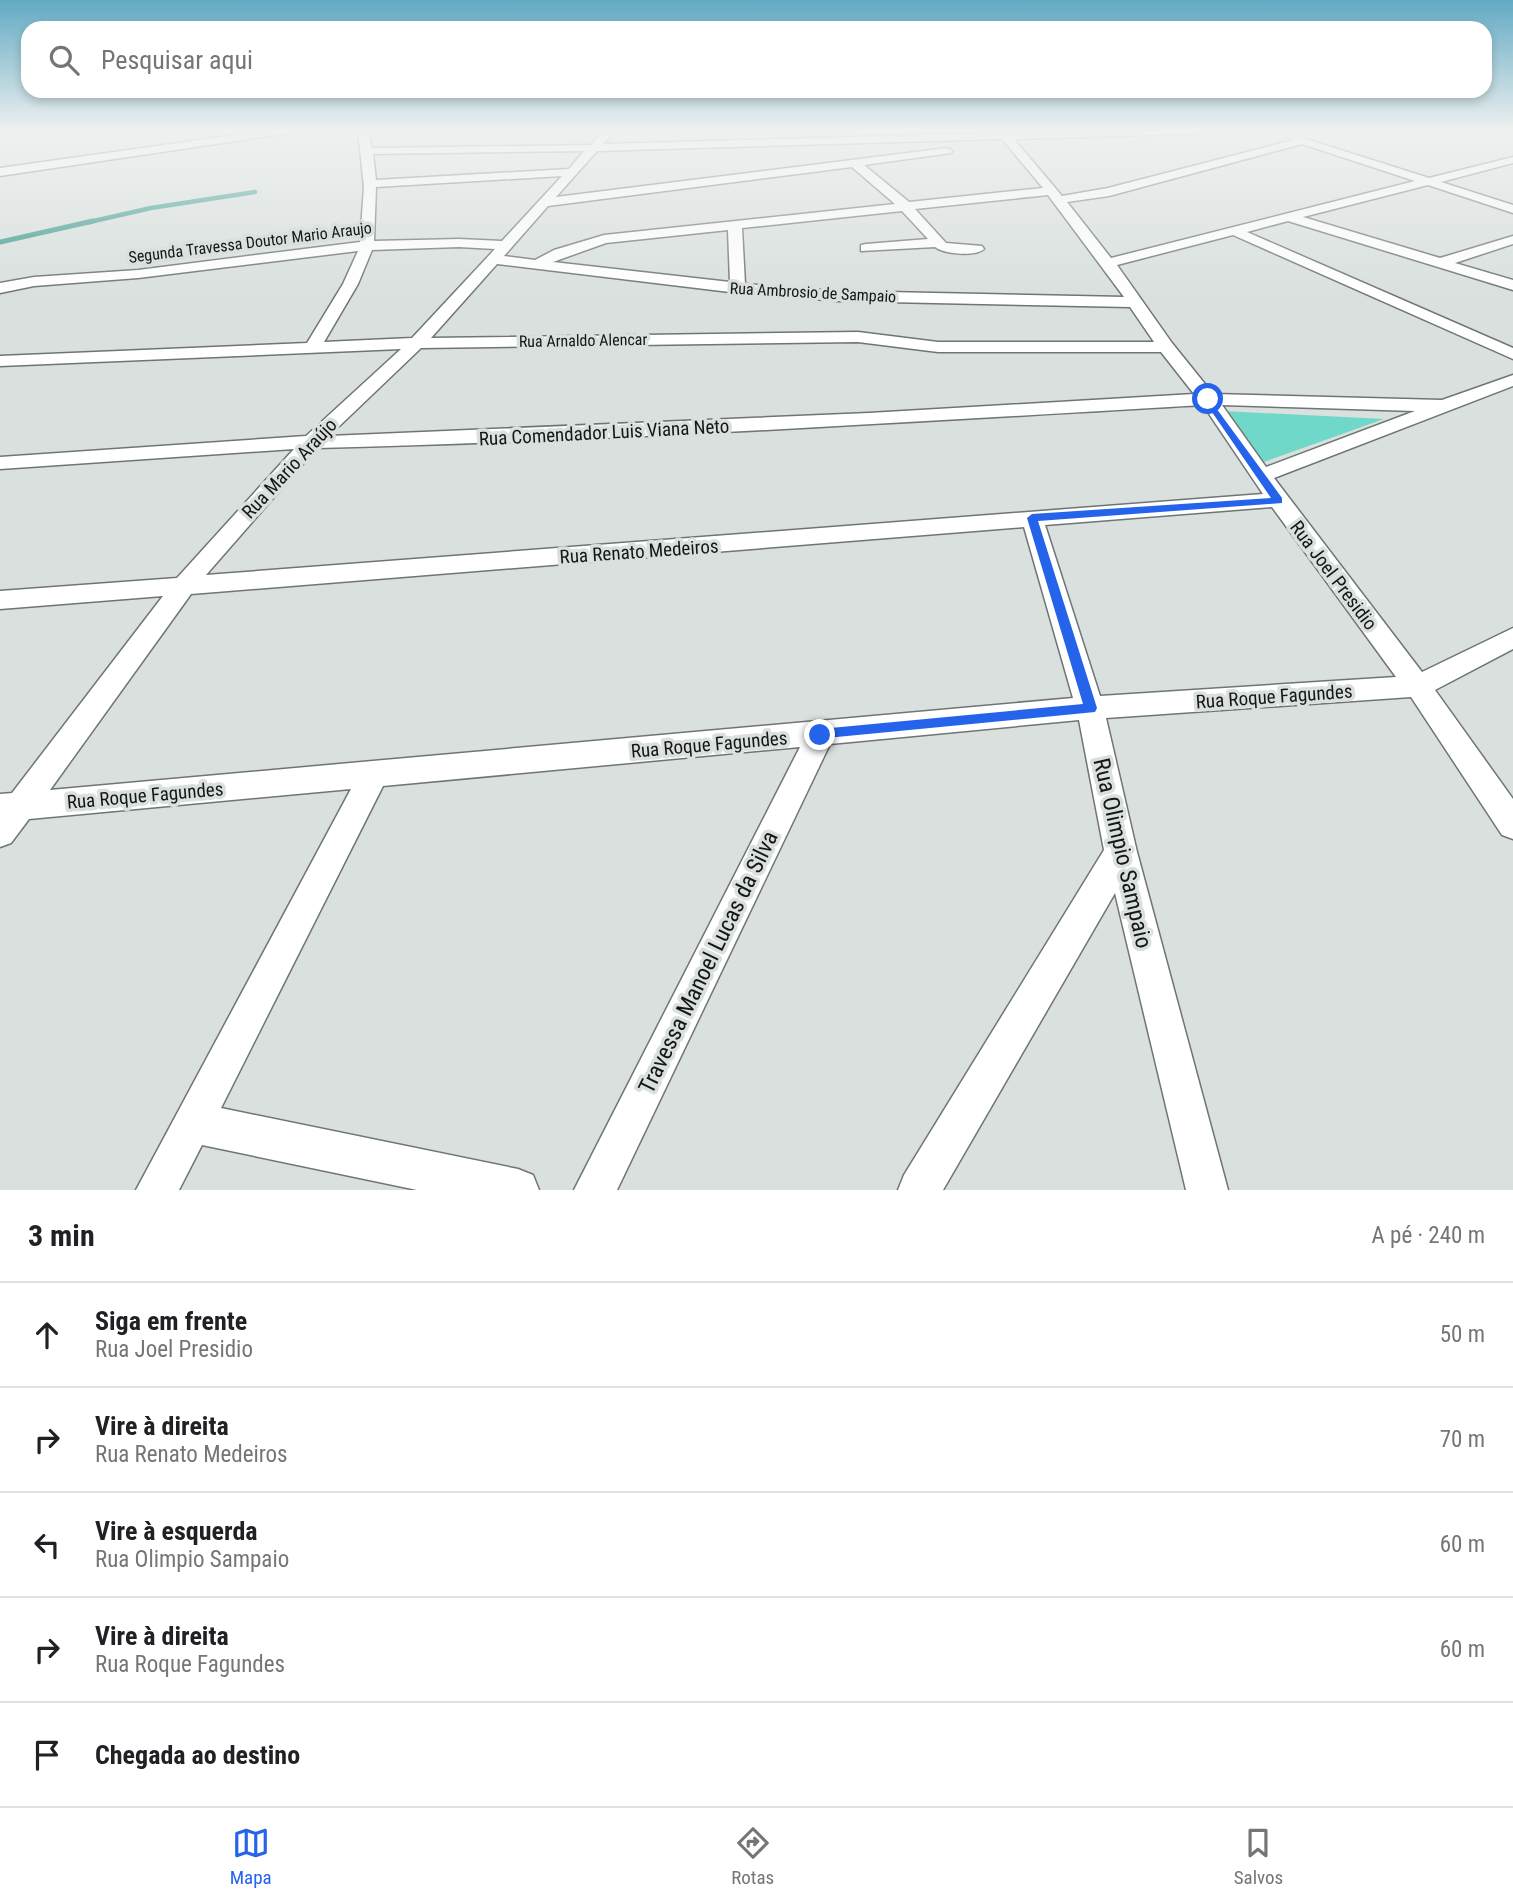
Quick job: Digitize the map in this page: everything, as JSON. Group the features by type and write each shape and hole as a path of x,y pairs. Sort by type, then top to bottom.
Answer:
{"street":[{"path":"312,348 353,277 366,244 368,186"},
{"name":"Rua Mario Araújo","path":"0,833 10,807 186,584 311,442 416,343 558,186"},
{"path":"542,203 679,186"},
{"path":"881,186 904,205 936,243 950,249 977,249"},
{"name":"Rua Joel Presidio","path":"1046,186 1108,263 1278,500 1418,686 1513,825"},
{"path":"538,264 569,250 604,239 904,205 1109,192 1133,186"},
{"path":"1108,263 1404,186"},
{"path":"1441,186 1513,209"},
{"path":"1288,217 1513,285"},
{"path":"736,225 738,288"},
{"path":"1234,230 1513,354"},
{"path":"1439,263 1513,240"},
{"name":"Segunda Travessa Doutor Mario Araujo","path":"0,288 22,283 125,275 366,244 442,241 500,252"},
{"path":"866,248 936,243"},
{"name":"Rua Ambrosio de Sampaio","path":"500,252 538,264 738,288 838,296 1135,302"},
{"name":"Rua Arnaldo Alencar","path":"0,362 416,343 858,337 938,347 1166,347"},
{"path":"1261,476 1513,380"},
{"name":"Rua Comendador Luis Viana Neto","path":"0,463 311,442 454,439 855,420 1208,399 1441,406"},
{"name":"Rua Renato Medeiros","path":"0,600 1278,500"},
{"name":"Rua Olimpio Sampaio","path":"1032,518 1090,708 1121,852 1207,1190"},
{"name":"Rua Roque Fagundes","path":"10,807 820,735 1090,708 1418,686 1510,644"},
{"name":"Travessa Manoel Lucas da Silva","path":"595,1190 820,735"},
{"path":"157,1190 374,774"},
{"path":"919,1190 1121,852"},
{"path":"193,1122 519,1190"}],"green space":[{"path":"1222,411 1384,419 1264,462"}],"waterway":[{"path":"85,223 151,208 255,192"},
{"path":"0,242 93,221"}],"route":[{"path":"820,735 1090,708 1032,518 1278,500 1208,399"}]}
